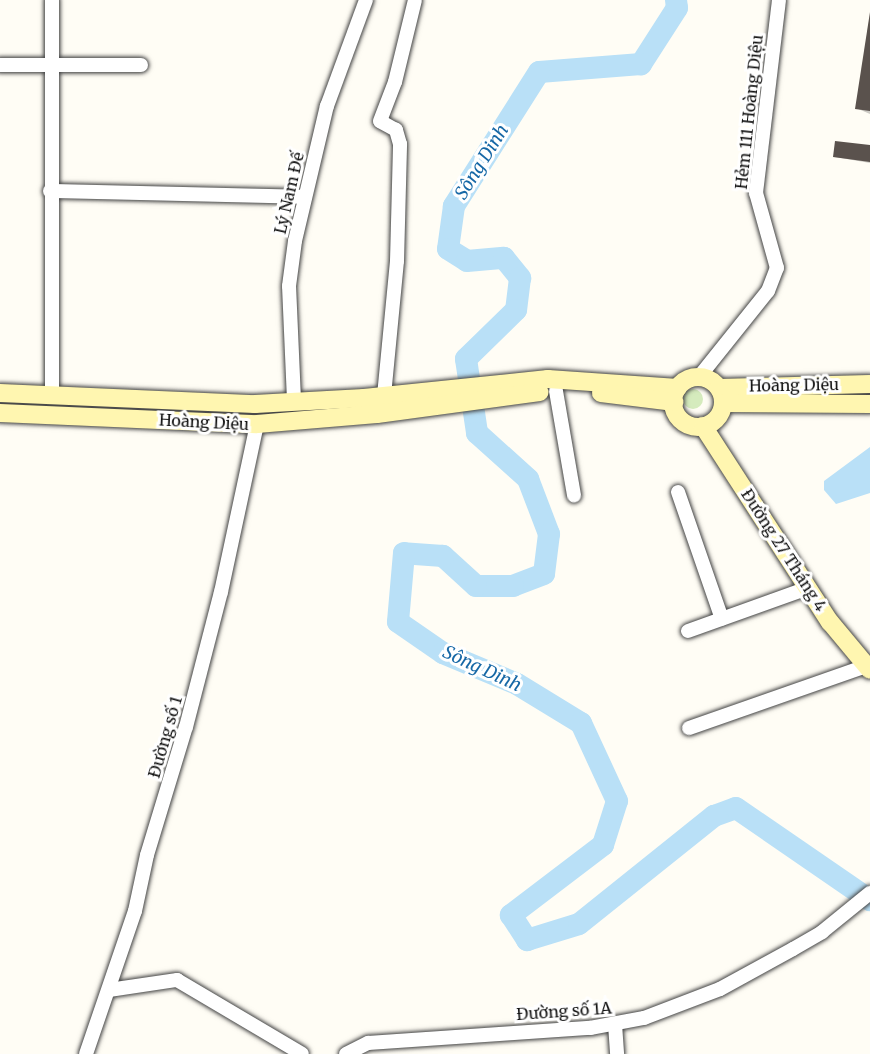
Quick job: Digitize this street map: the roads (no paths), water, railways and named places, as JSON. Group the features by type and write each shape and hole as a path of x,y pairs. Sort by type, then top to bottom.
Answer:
{"main road":[{"path":"504,389 676,395 699,377 721,396 717,418 703,426 683,421 676,395"},
{"path":"407,402 571,379 676,395"},
{"name":"Hoàng Diệu","path":"721,396 870,384"},
{"name":"Hoàng Diệu","path":"0,393 255,404 384,396 407,402"},
{"path":"33,414 43,394"},
{"name":"Hoàng Diệu","path":"721,396 870,404"},
{"name":"Hoàng Diệu","path":"0,413 257,424 407,402"},
{"name":"Đường 27 Tháng 4","path":"703,426 808,588 868,668"}],"street":[{"path":"43,394 50,191 49,64 52,0"},
{"name":"Lý Nam Đế","path":"294,400 289,286 305,197 327,106 366,0"},
{"path":"384,396 397,261 400,144 396,130 380,121 395,82 416,0"},
{"name":"Hẻm 111 Hoàng Diệu","path":"699,377 768,291 777,268 756,194 779,0"},
{"path":"0,64 141,65"},
{"path":"50,191 305,197"},
{"path":"556,391 574,495"},
{"name":"Đường số 1","path":"86,1054 135,911 147,855 189,716 221,592 257,424"},
{"path":"678,492 723,620"},
{"path":"688,631 808,588"},
{"path":"689,728 868,668"},
{"name":"Đường số 1A","path":"352,1052 368,1043 615,1024 645,1018 720,989 822,933 870,893"},
{"path":"109,990 177,981 302,1054"},
{"path":"615,1024 616,1054"}],"water":[{"path":"870,447 870,493 836,504 824,490 824,481"}],"waterway":[{"name":"Sông Dinh","path":"676,0 677,8 641,64 539,72 454,206 448,249 467,261 504,258 520,278 516,310 466,359 477,433 528,479 549,534 544,574 513,586 476,586 443,556 404,553 398,622 443,653 517,684 581,723 617,801 603,845 511,915 527,940 579,924 714,816 736,808 870,900"}]}
